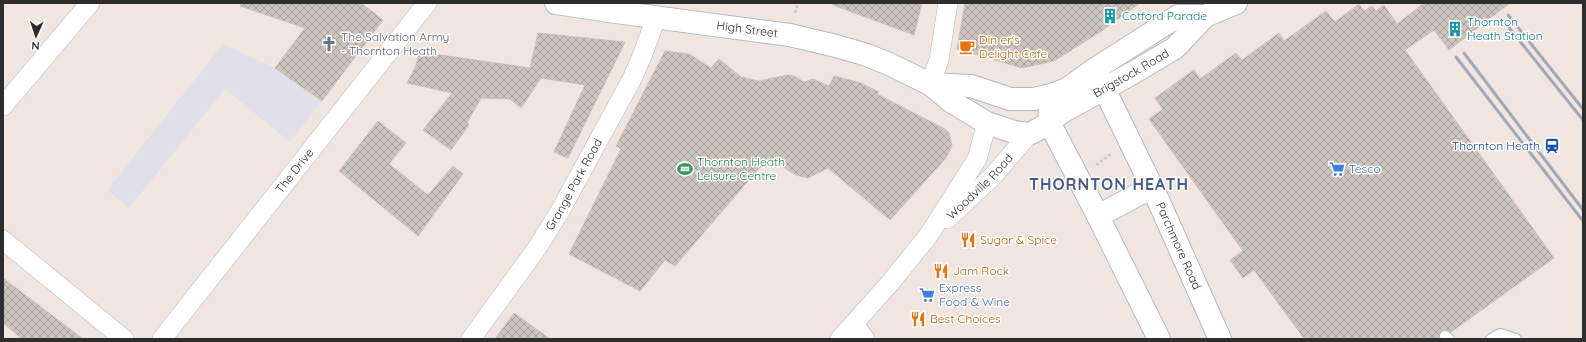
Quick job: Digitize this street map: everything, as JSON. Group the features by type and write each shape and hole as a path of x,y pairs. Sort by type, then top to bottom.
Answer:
{"main road":[{"name":"High Street","path":"556,3 656,18 790,35 836,46 884,61 930,84 952,102 987,123 1014,132 1029,134"},
{"name":"Brigstock Road","path":"1051,95 1067,89 1095,69 1178,16 1205,16 1236,3"},
{"name":"Brigstock Road","path":"1049,122 1062,112 1175,48 1205,16"},
{"name":"Parchmore Road","path":"1095,69 1154,191 1220,339"},
{"name":"High Street","path":"930,84 971,86 1010,99 1034,99 1051,95"},
{"path":"1051,95 1049,122 1098,216 1159,339"},
{"path":"1029,134 1049,122"},
{"path":"1098,216 1141,193 1154,191"}],"street":[{"path":"3,106 90,3"},
{"name":"The Drive","path":"162,339 427,3"},
{"path":"930,84 939,60 948,3"},
{"name":"Grange Park Road","path":"471,339 518,276 560,211 633,77 656,18"},
{"name":"Woodville Road","path":"840,339 890,283 928,236 977,159 987,123"},
{"name":"Woodville Road","path":"928,236 992,177 1029,134"},
{"path":"3,240 124,339"},
{"path":"854,324 865,339"}],"lane":[{"path":"1491,339 1500,334 1516,339"}],"path":[{"path":"1091,168 1117,150"}],"shaded area":[{"path":"223,44 275,68 322,101 290,142 225,89 129,208 107,190"}],"building":[{"name":"The Salvation Army - Thornton Heath","path":"241,3 361,3 383,20 322,101 275,68 305,28 240,6"},
{"path":"833,3 922,3 914,35 833,5"},
{"path":"965,3 1140,3 1100,32 1054,61 1022,68 957,49"},
{"name":"Tesco","path":"1424,3 1510,3 1449,50 1434,30 1405,50 1554,258 1451,332 1442,330 1439,335 1439,339 1318,339 1303,337 1254,270 1243,278 1230,260 1243,251 1149,119 1163,109 1155,98 1194,70 1200,79 1236,53 1242,60 1279,33 1284,41 1326,11 1335,22 1359,4 1364,11 1372,6 1376,11 1384,5 1397,24"},
{"path":"538,33 625,42 568,158 554,152 585,85 541,78 521,108 510,99 481,98 467,123 469,125 451,150 423,130 452,93 407,83 415,68 420,52 530,68"},
{"name":"Thornton Heath Leisure Centre","path":"665,51 689,54 711,68 719,59 741,77 759,81 787,75 794,76 804,82 813,79 829,86 834,76 861,83 879,92 877,94 945,129 949,133 952,146 946,158 890,220 828,168 808,178 796,175 768,158 675,266 665,260 640,291 569,254 621,149 616,146"},
{"path":"378,121 406,143 389,164 428,195 453,166 463,174 418,236 339,171"},
{"path":"3,278 83,339 22,339 3,323"},
{"path":"514,313 550,339 495,339"}],"railway":[{"path":"1508,15 1583,109"},
{"path":"1502,19 1583,120"},
{"path":"1464,53 1583,210"},
{"path":"1456,57 1583,221"}],"place":[{"name":"Cotford Parade","path":"1110,16"},
{"name":"Thornton Heath Station","path":"1455,29"},
{"name":"The Salvation Army - Thornton Heath","path":"329,44"},
{"name":"Din er's Delight Cafe","path":"967,47"},
{"name":"Thornton Heath","path":"1552,146"},
{"name":"Thornton Heath Leisure Centre","path":"685,169"},
{"name":"Tesco","path":"1337,169"},
{"name":"Sugar & Spice","path":"968,240"},
{"name":"Jam Rock","path":"941,271"},
{"name":"Express Food & Wine","path":"927,295"},
{"name":"Best Choices","path":"918,319"}],"district":[{"name":"THORNTON HEATH","path":"1109,184"}]}
